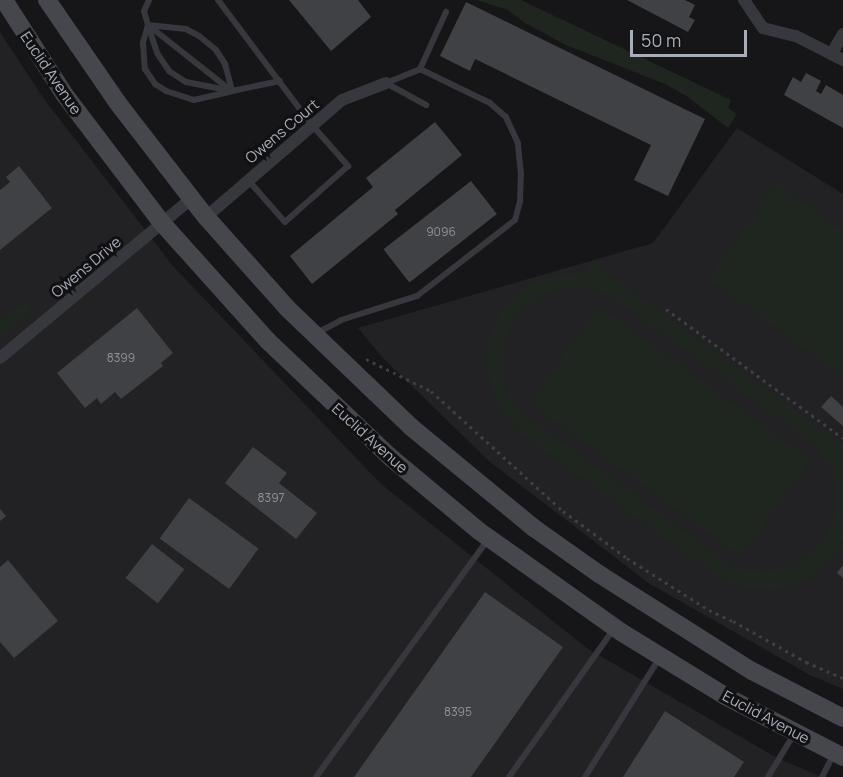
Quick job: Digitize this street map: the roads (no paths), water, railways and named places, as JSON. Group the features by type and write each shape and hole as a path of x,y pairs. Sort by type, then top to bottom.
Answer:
{"street":[{"name":"Euclid Avenue","path":"4,0 64,94 162,223 261,334 324,396 408,472 489,538 614,628 725,696 839,755"},
{"path":"47,0 117,102 206,217 313,334 411,427 534,528 673,623 752,671 843,718"},
{"path":"744,0 763,28 796,36 843,60"},
{"path":"832,53 843,34"},
{"name":"Owens Court","path":"206,217 342,99 387,83"},
{"name":"Owens Drive","path":"0,358 191,199"}],"lane":[{"path":"149,0 144,11 157,53 169,71 186,82 232,91"},
{"path":"218,0 312,125 348,166 285,222 248,179"},
{"path":"387,83 420,69 446,12"},
{"path":"148,25 186,29 199,36 216,50 225,64 232,91"},
{"path":"148,25 143,43 145,69 154,84 166,91 194,100 280,81"},
{"path":"148,25 232,91"},
{"path":"313,334 341,320 417,296 515,220 520,201 521,174 518,143 506,117 490,103 420,69"},
{"path":"387,83 426,105"},
{"path":"316,777 489,538"},
{"path":"509,777 614,628"},
{"path":"585,777 661,657"},
{"path":"768,777 795,733"},
{"path":"822,777 839,755"}]}
